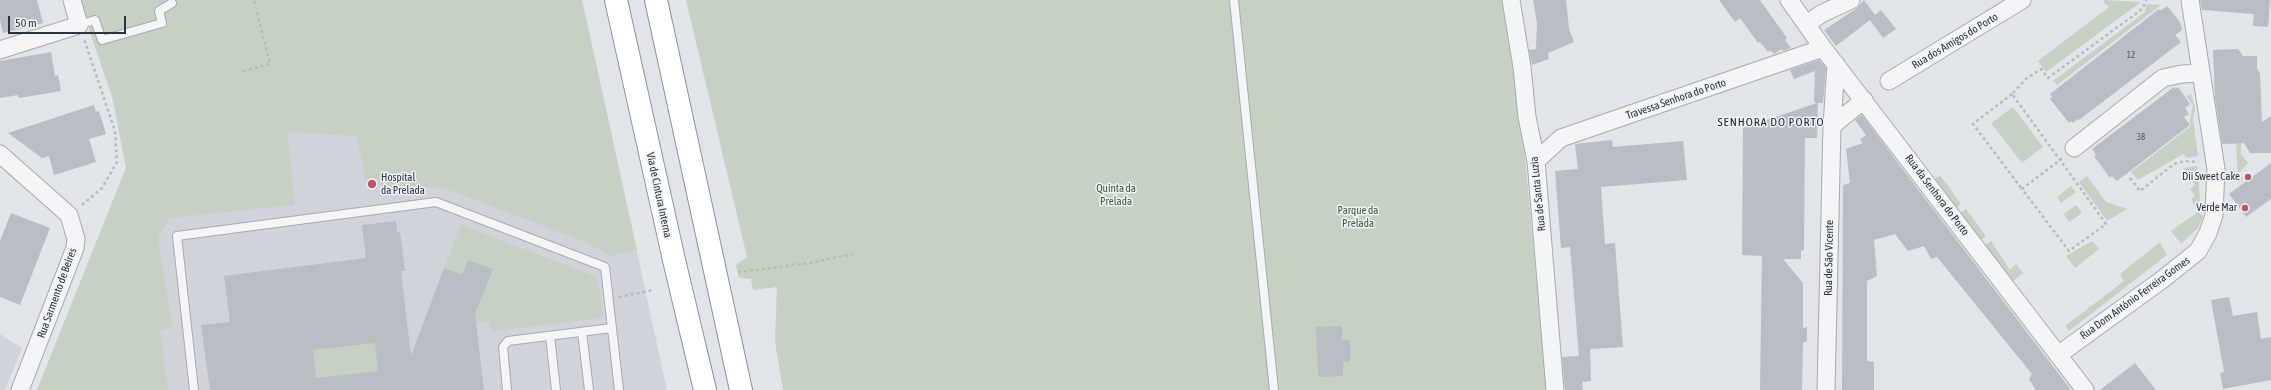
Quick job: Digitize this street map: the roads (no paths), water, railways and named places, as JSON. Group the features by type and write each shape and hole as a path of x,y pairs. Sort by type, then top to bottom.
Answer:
{"highway":[{"name":"Via de Cintura Interna","path":"616,0 674,260 705,390"},
{"path":"656,0 741,390"}],"street":[{"path":"0,50 79,25 72,0"},
{"name":"Rua de Santa Luzia","path":"1511,0 1522,67 1527,117 1536,161 1555,390"},
{"name":"Rua da Senhora do Porto","path":"1789,0 1823,48 2085,390"},
{"path":"1807,24 1821,14 1851,0"},
{"name":"Rua dos Amigos do Porto","path":"1888,81 2022,0"},
{"name":"Rua Dom António Ferreira Gomes","path":"2058,355 2163,279 2198,251 2214,215 2216,170 2190,0"},
{"name":"Travessa Senhora do Porto","path":"1536,161 1561,138 1823,48"},
{"name":"Rua de São Vicente","path":"1826,390 1832,126 1836,64"},
{"path":"2074,148 2163,78 2182,74 2201,73"},
{"path":"1832,126 1864,100"},
{"name":"Rua Sarmento de Beires","path":"0,154 69,215 75,230 75,248 20,390"}],"lane":[{"path":"1234,0 1274,390"},
{"path":"79,25 95,20 102,40 162,23 159,11 172,3"},
{"path":"194,390 177,236 436,202 605,267 619,390"},
{"path":"507,390 503,347 508,341 612,328"},
{"path":"582,332 589,390"},
{"path":"550,336 556,390"}],"place":[{"name":"Dii Sweet Cake","path":"2248,177"},
{"name":"Hospital da Prelada","path":"372,184"},
{"name":"Verde Mar","path":"2245,208"}],"district":[{"name":"SENHORA DO PORTO","path":"1771,122"}],"park label":[{"name":"Quinta da Prelada","path":"1116,195"},
{"name":"Parque da Prelada","path":"1358,217"}]}
